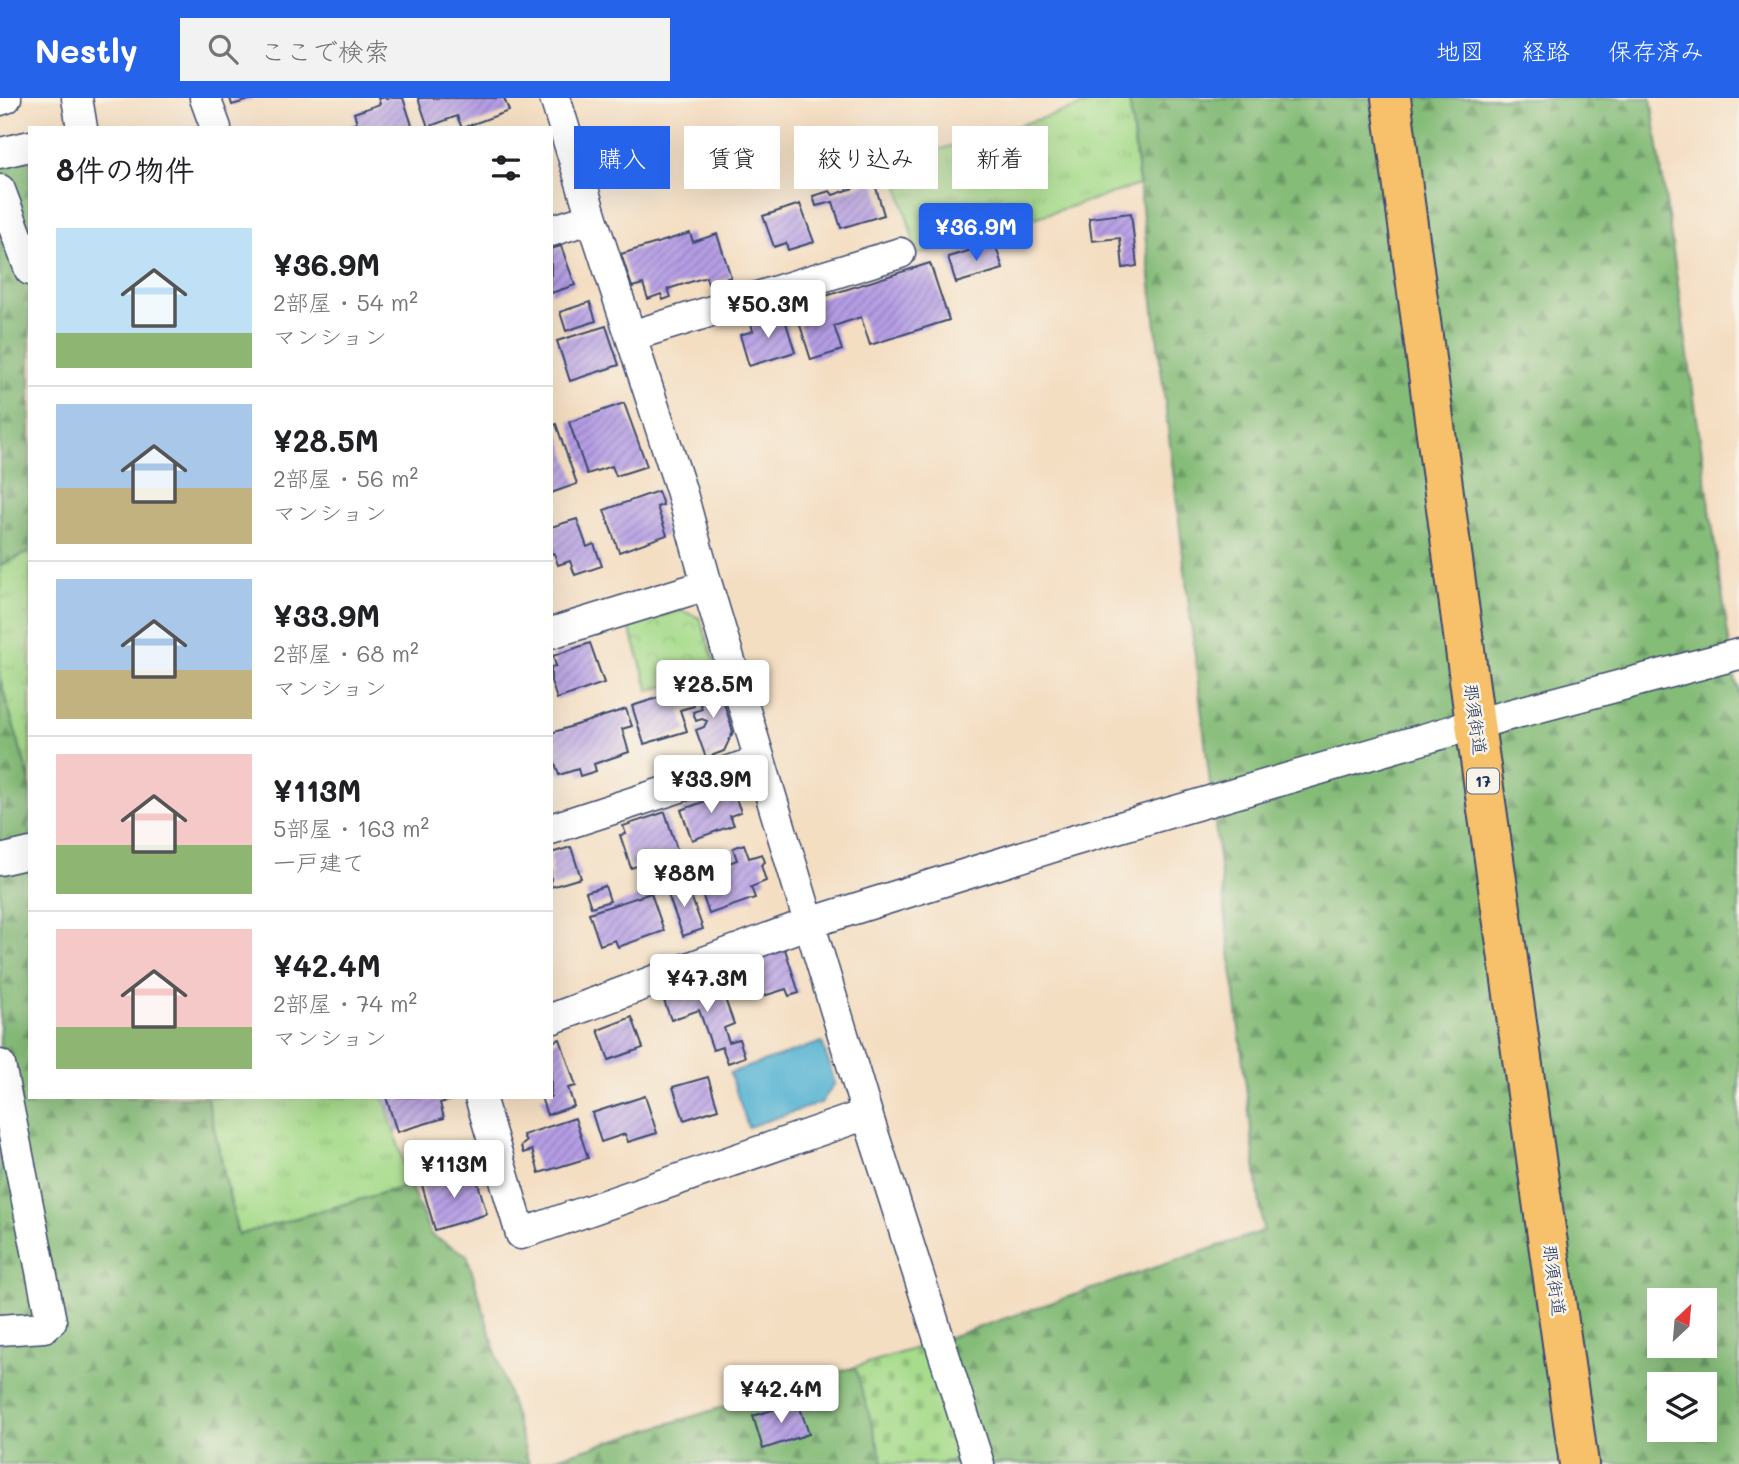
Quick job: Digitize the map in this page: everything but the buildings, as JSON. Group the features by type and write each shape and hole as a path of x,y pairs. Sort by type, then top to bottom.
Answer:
{"main road":[{"name":"那須街道","path":"1391,98 1475,724 1579,1464"}],"street":[{"path":"0,100 6,98"},
{"path":"77,98 82,126"},
{"path":"205,98 215,126"},
{"path":"555,98 681,490 707,585 867,1114 979,1464"},
{"path":"0,153 28,146"},
{"path":"0,190 28,265"},
{"path":"553,231 592,219"},
{"path":"631,336 900,253"},
{"path":"553,632 707,585"},
{"path":"553,1018 809,923 1086,837 1475,724 1739,654"},
{"path":"553,828 760,761"},
{"path":"0,860 28,853"},
{"path":"0,1065 51,1321 44,1327 0,1330"},
{"path":"481,1099 522,1234 867,1114"}],"green space":[{"path":"1107,98 1129,98 1139,185 917,255 900,189 938,189 938,150 952,146 952,189 1048,189 1048,126 1016,126"},
{"path":"1129,98 1651,98 1734,676 1739,690 1739,1464 940,1464 966,1457 932,1343 1263,1231"},
{"path":"28,156 28,553 0,565 0,162"},
{"path":"28,553 28,775 0,679 0,565"},
{"path":"680,610 700,618 717,670 649,691 629,626"},
{"path":"0,679 28,775 28,1099 207,1099 238,1235 410,1185 431,1235 467,1255 529,1464 0,1464"},
{"path":"207,1099 385,1099 410,1185 238,1235"},
{"path":"932,1343 966,1456 940,1464 884,1464 855,1367"},
{"path":"855,1367 884,1464 536,1464"}],"water":[{"path":"822,1042 835,1083 821,1103 748,1127 730,1073"}]}
